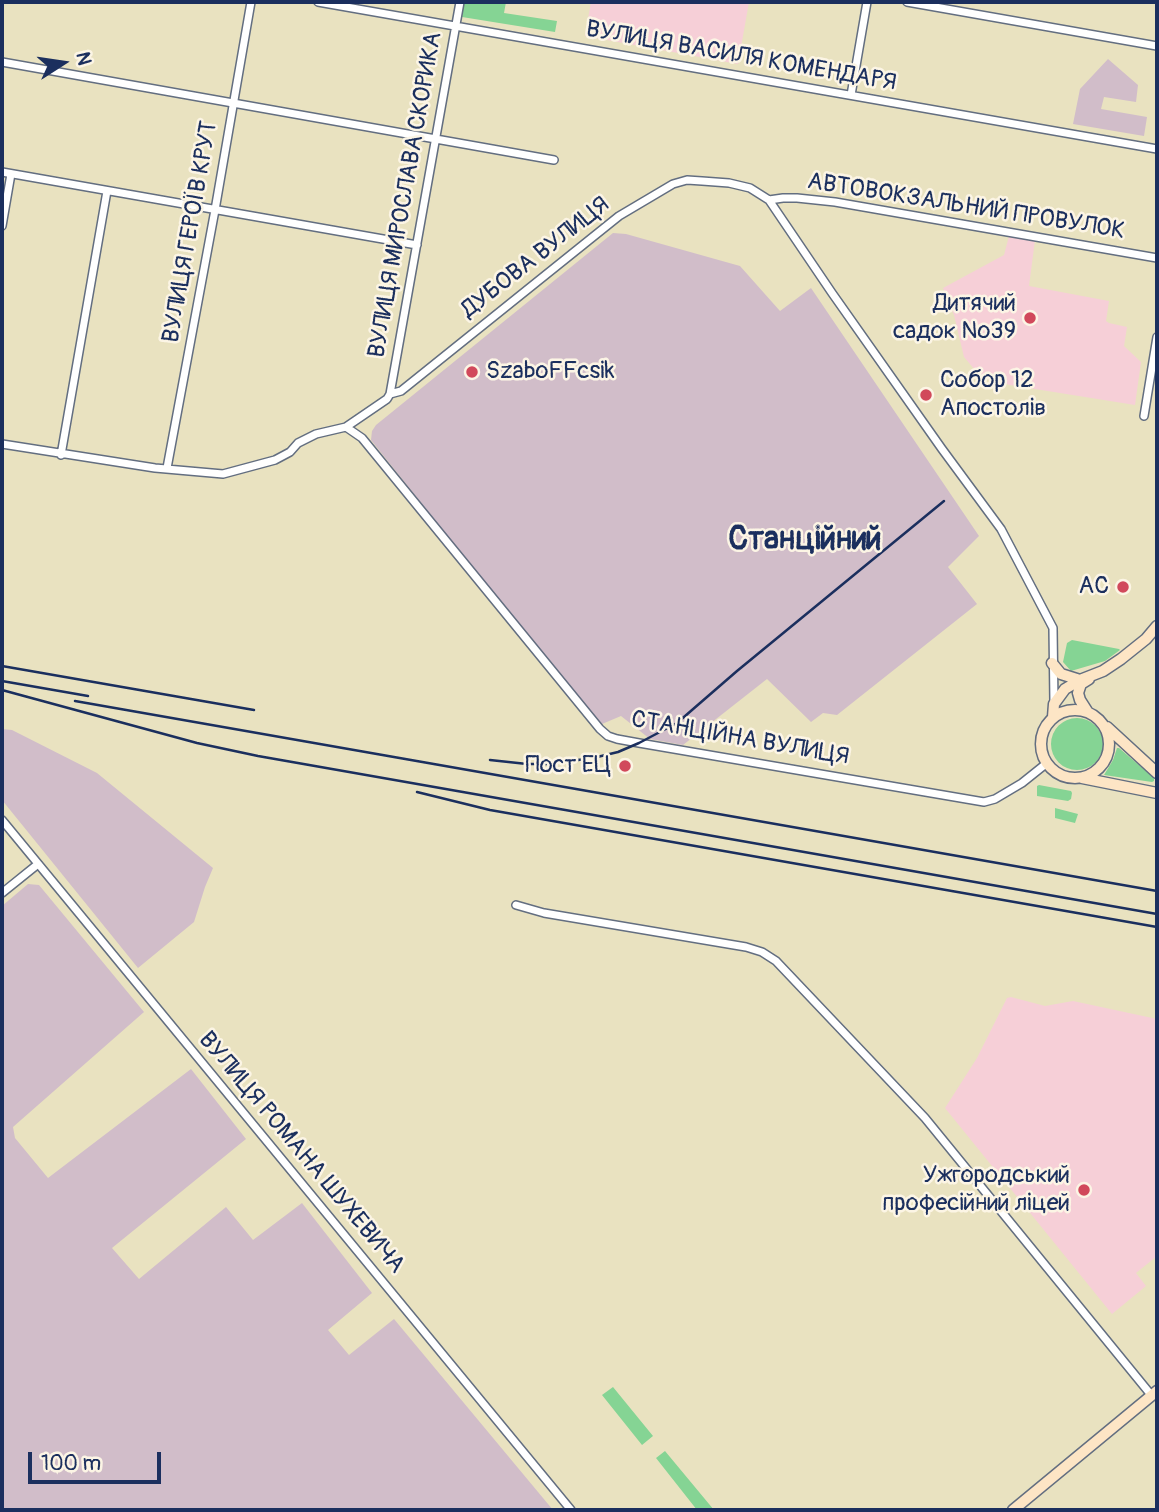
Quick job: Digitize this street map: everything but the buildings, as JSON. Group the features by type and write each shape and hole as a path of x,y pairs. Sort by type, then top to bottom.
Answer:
{"main road":[{"path":"1087,711 1078,691 1081,684 1135,649 1157,626"},
{"path":"1052,663 1061,674 1080,680"},
{"path":"1053,717 1054,704 1065,689 1092,676"},
{"path":"1157,773 1097,716 1087,711 1066,710 1053,717 1045,728 1041,741 1043,754 1047,763 1059,774 1157,793"},
{"path":"1082,778 1099,769 1109,753 1109,734 1105,725"},
{"path":"1013,1510 1155,1394"}],"street":[{"name":"ВУЛИЦЯ ГЕРОЇВ КРУТ","path":"167,468 251,2"},
{"name":"ВУЛИЦЯ ВАСИЛЯ КОМЕНДАРЯ","path":"317,2 355,5 456,26 1157,149"},
{"name":"ВУЛИЦЯ МИРОСЛАВА СКОРИКА","path":"390,394 460,2"},
{"path":"851,96 867,2"},
{"path":"907,2 1157,46"},
{"path":"2,62 554,160"},
{"path":"2,172 417,245"},
{"path":"2,226 11,174"},
{"name":"ДУБОВА ВУЛИЦЯ","path":"2,444 155,468 222,474 275,460 316,434 346,426 387,399 390,394 401,390 619,216 673,184 687,180 729,183 750,188 769,200"},
{"path":"61,455 107,191"},
{"name":"АВТОВОКЗАЛЬНИЙ ПРОВУЛОК","path":"769,200 797,198 835,202 1157,258"},
{"path":"769,200 831,293 1000,529 1053,628 1054,704"},
{"path":"1144,416 1157,337"},
{"name":"СТАНЦІЙНА ВУЛИЦЯ","path":"346,426 362,438 608,736 652,746 984,802 995,799 1022,783 1047,763"},
{"name":"ВУЛИЦЯ РОМАНА ШУХЕВИЧА","path":"2,820 571,1510"},
{"path":"2,893 38,864"},
{"path":"516,905 544,913 746,947 762,952 776,961 925,1118 1155,1394"}],"shaded area":[{"path":"591,2 749,2 738,64 585,36"},
{"path":"1108,59 1138,85 1136,102 1104,97 1101,109 1147,117 1144,136 1073,124 1080,89"},
{"path":"613,233 626,234 740,266 780,311 811,288 979,536 948,567 977,604 837,715 823,713 811,722 767,679 683,745 650,739 621,716 602,724 548,662 371,440 376,425"},
{"name":"Дитячий садок №39","path":"1009,236 1035,240 1029,286 1109,301 1106,321 1127,327 1124,346 1141,362 1135,405 1010,385 981,377 964,357 954,315 943,288 1004,255"},
{"path":"2,729 12,730 97,773 213,868 194,922 138,968 2,800"},
{"path":"28,884 39,885 144,1012 13,1127 15,1138 48,1178 191,1069 246,1139 112,1248 139,1279 226,1207 253,1240 302,1203 372,1293 328,1330 349,1355 394,1319 553,1510 2,1510 2,906"},
{"name":"Ужгородський професійний ліцей","path":"1007,998 1045,1006 1073,1001 1157,1019 1157,1256 1136,1273 1146,1286 1112,1314 945,1108 977,1058"}],"green space":[{"path":"464,2 506,2 504,13 557,21 555,32 462,17"},
{"path":"1072,640 1120,650 1105,661 1071,671 1063,662 1067,643"},
{"path":"1077,718 1087,720 1095,726 1101,734 1101,754 1095,762 1087,768 1077,770 1067,768 1059,762 1053,754 1051,744 1053,734 1059,726 1067,720"},
{"path":"1117,748 1154,778 1154,781 1104,775"},
{"path":"1039,785 1071,791 1071,799 1068,801 1037,796"},
{"path":"1055,808 1078,814 1075,823 1055,818"},
{"path":"613,1387 653,1436 642,1445 602,1395"},
{"path":"665,1451 714,1510 697,1510 656,1458"}],"railway":[{"path":"490,760 548,764 593,758 618,752 677,723 944,501"},
{"path":"2,666 254,710"},
{"path":"2,681 88,696"},
{"path":"2,690 197,743 258,756 1157,914"},
{"path":"75,701 1157,891"},
{"path":"417,792 490,810 1157,927"}],"place":[{"name":"Дитячий садок №39","path":"1030,318"},
{"name":"SzaboFFcsik","path":"472,372"},
{"name":"Собор 12 Апостолів","path":"926,395"},
{"name":"AC","path":"1123,587"},
{"name":"Пост ЕЦ","path":"625,766"},
{"name":"Ужгородський професійний ліцей","path":"1084,1190"}],"district":[{"name":"Станційний","path":"805,541"}]}
